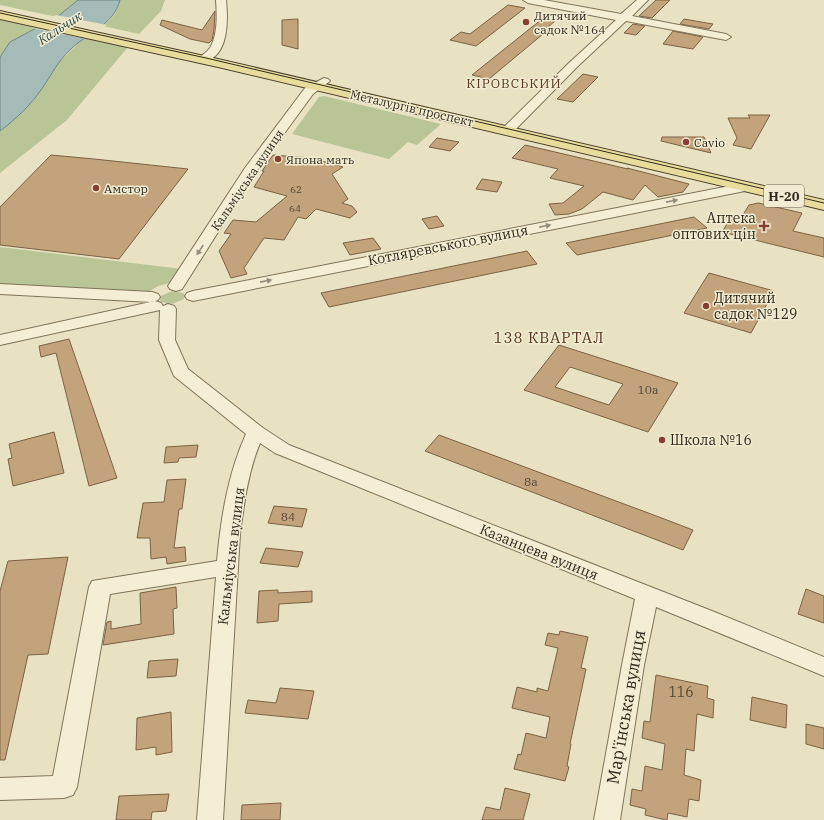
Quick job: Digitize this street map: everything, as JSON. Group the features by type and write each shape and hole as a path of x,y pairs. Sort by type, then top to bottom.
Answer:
{"main road":[{"name":"Металургів проспект","path":"0,8 25,17 208,57 716,176 824,197"},
{"name":"Металургів проспект","path":"0,15 25,17"},
{"name":"Металургів проспект","path":"716,176 745,187 824,205"}],"street":[{"path":"208,57 218,41 222,15 221,0"},
{"path":"528,0 726,37"},
{"path":"510,128 574,64 643,0"},
{"name":"Кальміуська вулиця","path":"176,286 250,171 309,91 320,83"},
{"path":"703,195 716,176"},
{"name":"Котляревського вулиця","path":"193,296 745,187"},
{"path":"0,289 106,294 158,304 183,306 190,302 193,296 188,289 176,286 161,289 158,304 167,340 180,372 256,432"},
{"path":"106,294 113,298 115,304 113,311 106,316"},
{"path":"0,340 158,304"},
{"name":"Кальміуська вулиця","path":"210,820 227,567 238,491 246,454 256,432"},
{"name":"Казанцева вулиця","path":"256,432 282,449 824,667"},
{"path":"0,789 64,787 100,587 227,567"},
{"name":"Мар'їнська вулиця","path":"607,820 633,665 647,595"}],"green space":[{"path":"0,0 78,0 57,17 0,5"},
{"path":"120,0 165,0 161,11 139,34 103,26 118,8"},
{"path":"0,19 38,27 10,42 0,57"},
{"path":"85,37 128,47 67,120 0,173 0,131 33,101 59,62"},
{"path":"324,96 441,124 417,145 408,142 389,159 292,134 319,97"},
{"path":"0,247 182,269 174,282 158,286 147,293 0,285"},
{"path":"172,291 183,293 185,296 184,299 172,304 161,302 161,296"}],"water":[{"name":"Кальчик","path":"78,0 120,0 117,9 112,16 66,54 29,105 0,131 0,57 10,42 57,17"}],"pier":[{"path":"56,15 107,25 86,39 32,28"}],"building":[{"path":"656,0 670,0 652,18 639,16"},
{"path":"508,5 525,8 476,46 450,40 461,32 470,34"},
{"path":"215,11 214,30 212,40 209,43 190,39 160,25 162,20 202,30"},
{"path":"298,19 298,49 282,45 282,20"},
{"path":"542,19 555,21 547,28 549,29 489,79 472,75"},
{"path":"684,19 713,24 709,29 680,24"},
{"path":"633,24 645,26 636,35 624,33"},
{"path":"673,31 703,37 693,49 663,44"},
{"path":"583,74 598,77 573,102 557,99"},
{"path":"748,115 770,115 751,149 733,145 737,138 728,118 750,118"},
{"path":"662,137 704,137 711,153 661,141"},
{"path":"437,138 459,142 450,151 429,147"},
{"path":"525,145 628,169 627,168 689,184 683,192 658,197 645,185 633,200 603,192 582,209 569,214 555,215 549,204 563,203 584,186 550,178 558,169 512,158"},
{"name":"Амстор","path":"51,155 188,169 119,259 0,245 0,207"},
{"path":"273,155 311,158 343,167 332,174 348,199 342,203 352,206 357,212 350,218 316,209 306,219 298,217 284,240 264,238 244,268 247,274 231,278 219,251 231,234 224,233 233,220 256,222 287,196 254,187 264,171 262,171"},
{"path":"482,179 502,182 497,192 476,189"},
{"path":"758,203 802,213 793,231 824,238 824,257 722,232 732,216 741,218 749,205"},
{"path":"437,216 444,226 429,229 422,219"},
{"path":"694,217 707,228 577,255 566,243"},
{"path":"373,238 381,249 350,255 343,243"},
{"path":"527,251 537,264 329,307 321,293"},
{"path":"709,273 774,291 751,333 684,313"},
{"path":"69,339 117,478 89,486 56,353 41,357 39,346"},
{"path":"559,345 678,383 648,432 524,390","holes":["570,367 623,384 609,405 555,387"]},
{"path":"54,432 64,473 13,486 8,459 12,458 9,444"},
{"path":"439,435 693,530 683,550 425,451"},
{"path":"198,445 196,457 179,458 178,462 164,463 166,447"},
{"path":"186,479 182,509 179,509 174,548 185,547 186,561 167,564 166,557 151,559 150,538 137,538 143,503 164,502 167,480"},
{"path":"274,506 307,509 302,527 268,523"},
{"path":"266,548 303,552 298,567 260,563"},
{"path":"68,557 48,654 28,655 5,760 0,760 0,591 8,561"},
{"path":"176,587 177,608 173,609 174,634 103,645 107,622 111,621 111,629 141,624 140,593"},
{"path":"806,589 824,596 824,623 798,614"},
{"path":"278,590 278,593 312,591 312,602 279,604 278,621 257,623 259,591"},
{"path":"560,631 588,637 581,668 586,669 570,744 567,766 569,767 565,781 514,769 518,754 521,755 526,733 546,738 550,717 512,708 517,687 537,692 537,688 548,691 558,648 545,645 548,633 559,635"},
{"path":"178,659 176,676 147,678 149,661"},
{"path":"656,675 708,686 707,698 714,700 713,718 697,714 694,751 686,749 684,775 701,780 699,801 689,799 687,817 668,813 667,820 645,815 646,809 630,805 632,789 642,791 645,766 662,770 665,744 642,738 644,721 650,722"},
{"path":"280,688 314,691 308,719 245,713 248,700 276,703"},
{"path":"752,697 787,705 786,728 750,720"},
{"path":"171,712 172,752 156,755 156,747 136,750 137,718"},
{"path":"806,724 824,728 824,749 806,744"},
{"path":"505,788 530,794 523,820 482,820 486,807 500,810"},
{"path":"169,794 166,811 152,812 151,820 116,820 119,796"},
{"path":"281,803 280,820 241,820 242,805"}],"tram line":[{"path":"0,13 206,58 824,203"}],"place":[{"name":"Дитячий садок №164","path":"526,22"},
{"name":"Cavio","path":"686,142"},
{"name":"Япона мать","path":"278,159"},
{"name":"Амстор","path":"96,188"},
{"name":"Аптека оптових цін","path":"764,226"},
{"name":"Дитячий садок №129","path":"706,306"},
{"name":"Школа №16","path":"662,440"}],"district":[{"name":"КІРОВСЬКИЙ","path":"514,83"},
{"name":"138 КВАРТАЛ","path":"549,337"}]}
